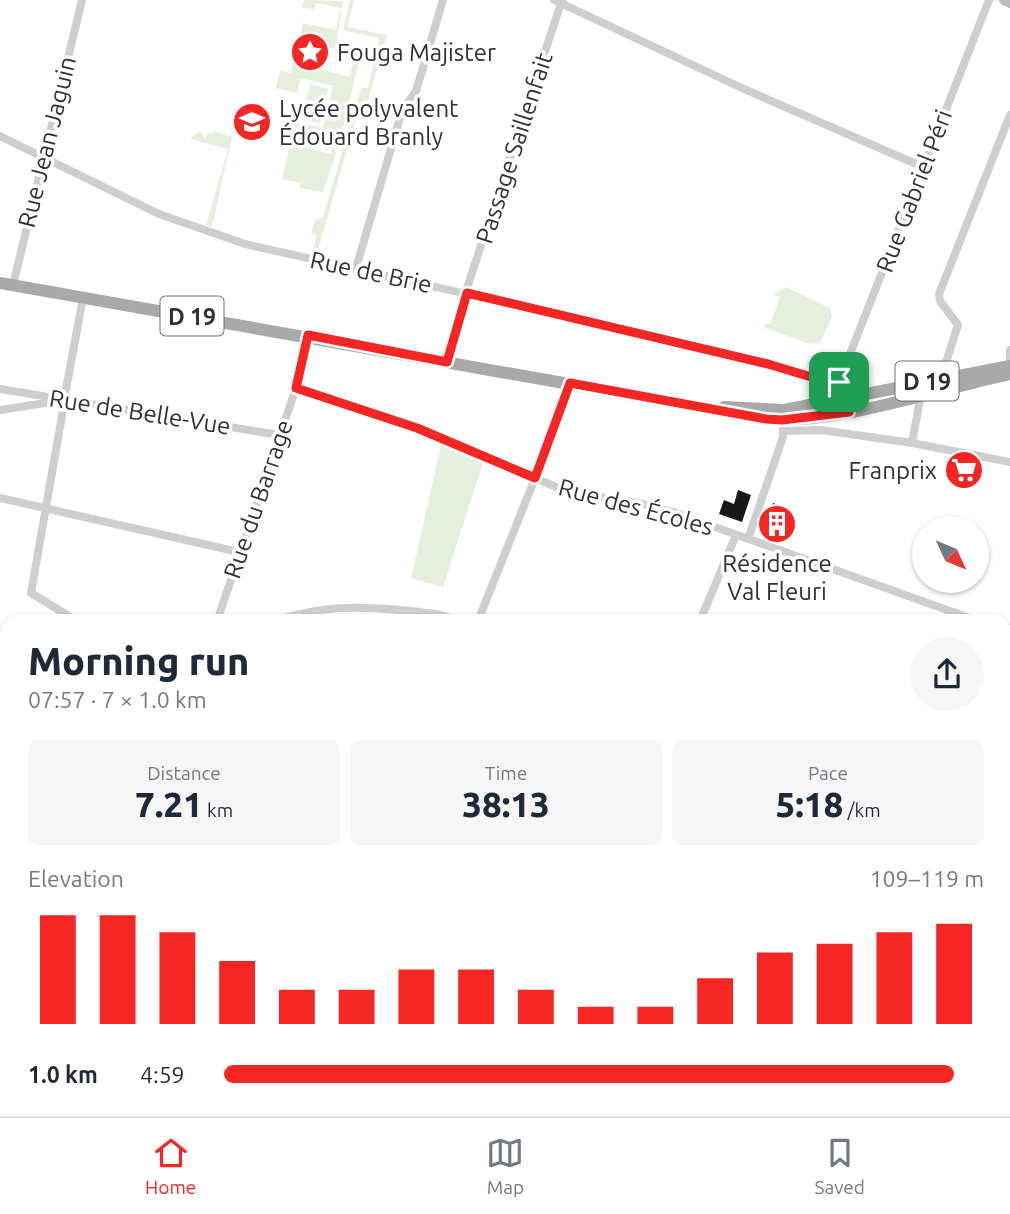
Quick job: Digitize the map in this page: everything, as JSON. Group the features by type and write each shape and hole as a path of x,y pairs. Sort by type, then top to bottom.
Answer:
{"main road":[{"name":"D 19","path":"6,284 308,335 709,407 737,415 783,421 849,412 1010,374"},
{"name":"D 19","path":"783,421 844,397 1010,363"}],"street":[{"name":"Rue Jean Jaguin","path":"6,284 43,157 82,0"},
{"path":"356,268 402,111 416,90 443,0"},
{"name":"Rue Gabriel Péri","path":"839,382 989,0"},
{"path":"1004,0 1010,3"},
{"path":"559,1 744,89 923,167"},
{"name":"Passage Saillenfait","path":"447,362 559,1"},
{"path":"946,377 945,365 958,326 940,302 939,294 1010,115"},
{"name":"Rue de Brie","path":"0,136 159,214 213,234 768,364 831,383 839,382"},
{"path":"0,410 64,400 83,298"},
{"name":"Rue du Barrage","path":"219,614 296,388 308,335"},
{"path":"1010,350 1010,363"},
{"path":"839,382 849,412"},
{"path":"481,614 570,383"},
{"name":"Rue des Écoles","path":"296,388 417,428 568,492 660,508 959,614"},
{"name":"Rue de Belle-Vue","path":"0,389 279,435"},
{"path":"912,443 922,394"},
{"path":"63,410 31,593 66,614"},
{"path":"748,539 783,421 821,430 912,443 1010,462"},
{"path":"0,498 239,552"},
{"path":"703,614 736,535"},
{"path":"296,614 346,606 442,614"}],"green space":[{"path":"304,0 343,1 335,49 328,48 323,70 350,77 355,54 340,48 356,52 360,56 344,126 334,135 284,125 286,113 292,115 291,121 323,128 333,86 301,78 297,93 276,88 280,71 291,73 303,23 336,30 341,8 316,3 314,10 302,7"},
{"path":"350,0 354,0 347,27 387,35 365,110 359,108 318,250 314,249 316,235 311,233 315,220 323,217 361,88 368,88 379,38 343,30"},
{"path":"310,84 328,89 320,123 302,119"},
{"path":"283,129 311,136 311,149 331,154 334,146 336,154 323,192 299,188 300,183 282,179 292,136 282,133"},
{"path":"200,131 205,139 207,133 213,134 214,131 232,137 212,227 206,225 228,149 190,139"},
{"path":"786,287 830,308 832,317 820,343 810,344 765,328 764,323 770,324 780,297 774,295"},
{"path":"441,445 483,463 443,587 411,578"}],"building":[{"path":"738,490 751,495 742,522 719,514 724,500 734,504"},
{"name":"Résidence Val Fleuri","path":"773,503 784,507 781,516 789,519 784,535 764,529"}],"place":[{"name":"Fouga Majister","path":"310,52"},
{"name":"Lycée polyvalent Édouard Branly","path":"252,122"},
{"name":"Franprix","path":"964,470"},
{"name":"Résidence Val Fleuri","path":"777,524"}],"route":[{"path":"467,293 768,364 831,383 839,382 849,412 782,420 737,415 709,407 570,383 567,398 535,478 417,428 364,413 296,388 308,335 447,362 450,344 467,293"}]}
